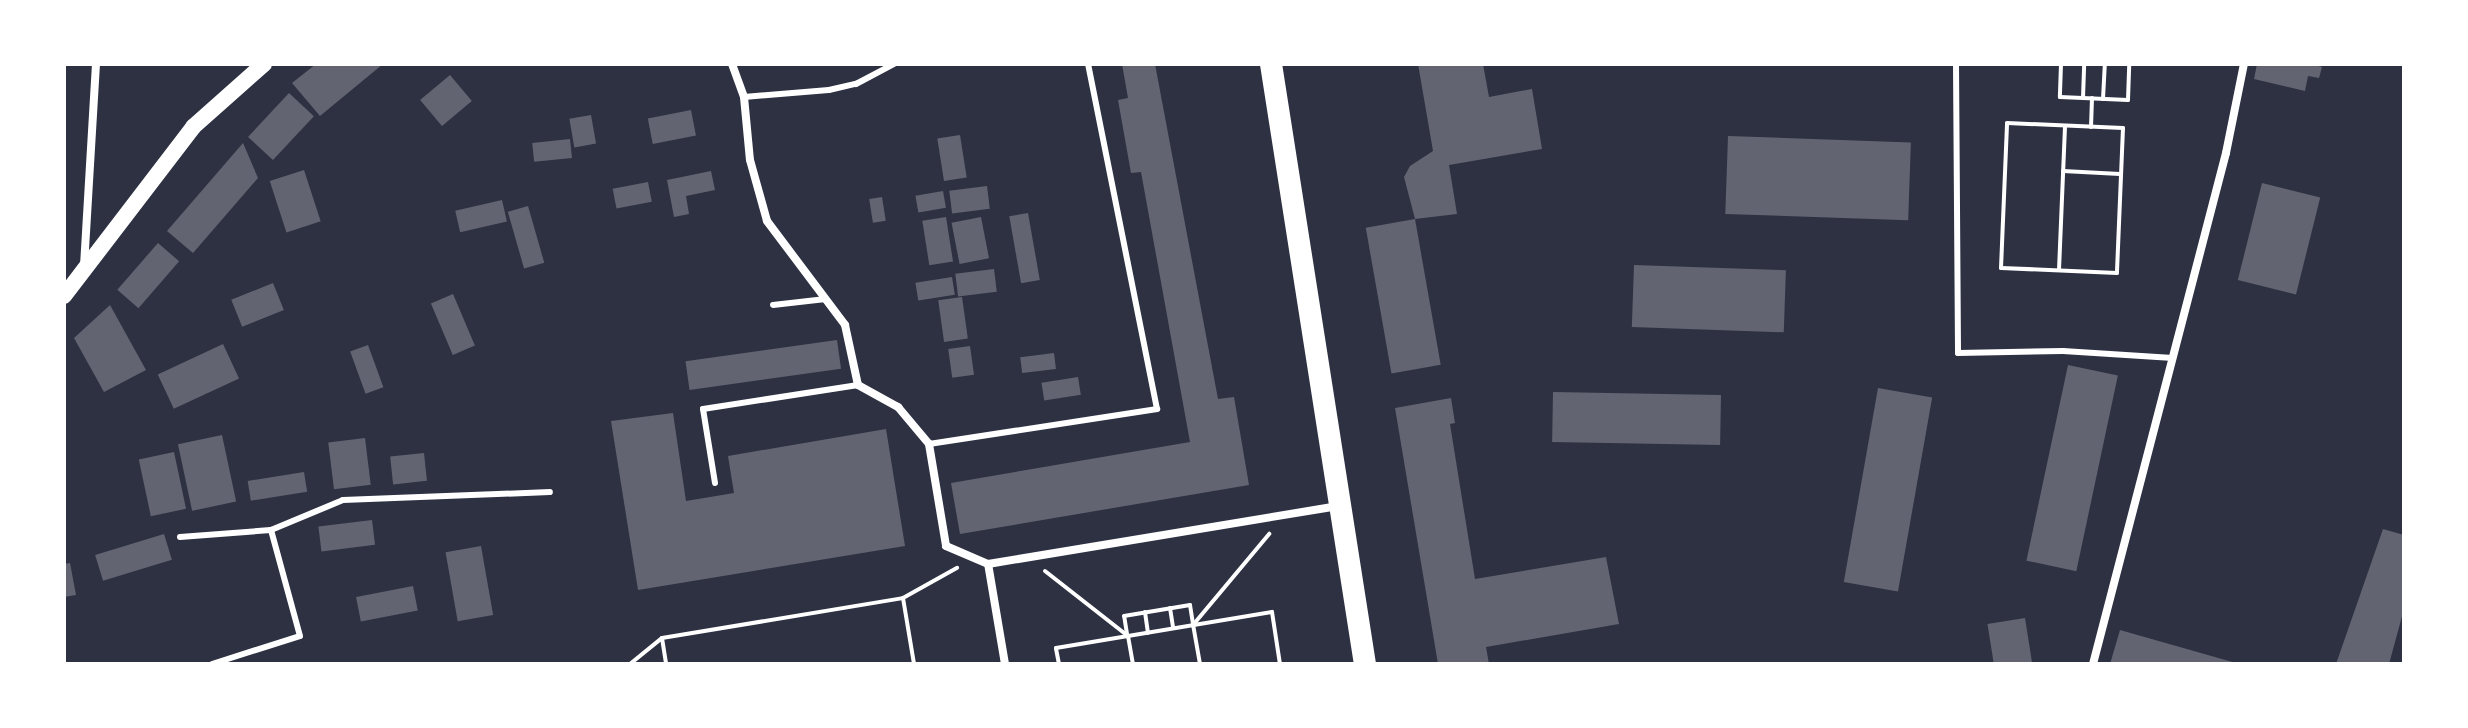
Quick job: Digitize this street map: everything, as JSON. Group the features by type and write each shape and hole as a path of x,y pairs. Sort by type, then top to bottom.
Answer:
{"highway":[{"path":"1271,64 1365,664"}],"main road":[{"path":"64,296 193,127 264,64"}],"street":[{"path":"84,267 96,64"},
{"path":"732,64 744,97 750,160 767,221 845,325 858,385 898,407 929,444 946,546 988,564 1341,505"},
{"path":"2093,664 2173,358 2244,64"},
{"path":"988,564 1005,664"}],"lane":[{"path":"744,97 829,90 856,84 894,64"},
{"path":"929,444 1157,409 1088,64"},
{"path":"1956,64 1958,353 2063,351 2173,358"},
{"path":"773,305 826,299"},
{"path":"715,483 703,409 858,385"},
{"path":"180,537 271,530 343,500 550,492"},
{"path":"212,664 300,636 271,530"}],"path":[{"path":"2061,64 2060,97 2128,100 2129,64"},
{"path":"2083,98 2084,64"},
{"path":"2103,99 2105,64"},
{"path":"2091,127 2092,98"},
{"path":"2007,123 2065,126 2123,128 2117,273 2001,268 2007,123"},
{"path":"2059,270 2065,126"},
{"path":"2063,171 2121,174"},
{"path":"1193,625 1284,516"},
{"path":"1029,558 1128,636"},
{"path":"630,664 662,638 903,598 944,577"},
{"path":"903,598 914,664"},
{"path":"1133,664 1124,616 1190,605 1200,664"},
{"path":"1170,608 1173,628"},
{"path":"1145,612 1148,633"},
{"path":"1059,664 1056,648 1272,612 1280,664"},
{"path":"662,638 666,664"}],"building":[{"path":"316,64 383,64 320,116 292,83"},
{"path":"1122,64 1155,64 1218,399 1234,397 1249,485 960,534 951,483 1190,442 1141,172 1131,173 1118,100 1128,98"},
{"path":"1418,64 1483,64 1489,97 1532,89 1542,149 1449,165 1457,214 1415,219 1404,177 1410,166 1433,151"},
{"path":"2257,64 2311,64 2322,67 2319,78 2308,76 2305,91 2254,79"},
{"path":"450,75 472,101 442,126 420,100"},
{"path":"289,93 314,116 273,160 248,137"},
{"path":"691,110 696,136 653,144 648,118"},
{"path":"591,115 596,144 574,147 569,119"},
{"path":"960,135 967,177 944,181 937,139"},
{"path":"1728,136 1911,142 1908,220 1725,214"},
{"path":"570,139 572,158 534,162 532,143"},
{"path":"243,143 258,178 193,253 167,231"},
{"path":"304,170 321,221 286,232 270,181"},
{"path":"711,171 715,190 686,196 689,214 674,217 667,180"},
{"path":"648,182 652,202 616,209 613,189"},
{"path":"2262,183 2320,198 2296,295 2238,280"},
{"path":"987,186 990,209 952,213 949,191"},
{"path":"943,191 946,208 918,213 915,196"},
{"path":"882,197 886,221 873,223 869,199"},
{"path":"502,200 507,221 460,232 455,211"},
{"path":"528,206 544,263 524,269 508,212"},
{"path":"1028,213 1040,280 1021,283 1009,216"},
{"path":"946,217 953,261 929,265 922,221"},
{"path":"981,217 989,258 960,264 952,223"},
{"path":"1415,219 1441,365 1391,373 1366,228"},
{"path":"158,243 179,261 138,308 117,290"},
{"path":"1634,265 1786,270 1784,332 1632,327"},
{"path":"994,269 997,292 958,297 955,274"},
{"path":"952,277 955,295 918,301 915,283"},
{"path":"273,283 284,310 242,327 231,300"},
{"path":"453,294 475,346 453,355 431,303"},
{"path":"962,297 968,339 944,342 938,300"},
{"path":"110,305 146,370 104,392 74,338"},
{"path":"837,340 841,369 690,390 685,361"},
{"path":"223,344 239,378 174,409 158,374"},
{"path":"368,345 383,387 366,394 350,351"},
{"path":"970,346 974,375 952,378 948,349"},
{"path":"1054,353 1056,369 1022,373 1020,357"},
{"path":"2068,365 2118,376 2076,571 2026,561"},
{"path":"1078,377 1081,395 1044,401 1041,383"},
{"path":"1878,388 1932,398 1898,592 1844,582"},
{"path":"1553,392 1721,395 1720,445 1552,442"},
{"path":"1451,398 1455,423 1450,424 1475,579 1606,557 1619,624 1486,647 1489,664 1438,664 1395,408"},
{"path":"673,413 686,501 734,493 728,456 886,429 905,546 638,590 611,421"},
{"path":"222,435 236,502 192,511 178,444"},
{"path":"365,438 371,485 334,489 328,443"},
{"path":"174,452 186,509 151,516 139,459"},
{"path":"424,453 427,481 393,484 390,457"},
{"path":"304,472 307,492 251,501 248,481"},
{"path":"372,520 375,545 321,551 318,527"},
{"path":"2383,529 2404,535 2404,609 2389,664 2336,664"},
{"path":"164,534 172,560 103,581 95,555"},
{"path":"481,546 493,615 458,621 446,552"},
{"path":"70,563 76,595 64,597 64,564"},
{"path":"413,586 418,611 361,622 356,597"},
{"path":"2025,618 2032,664 1994,664 1987,624"},
{"path":"2120,630 2236,663 2236,664 2110,664"}]}
